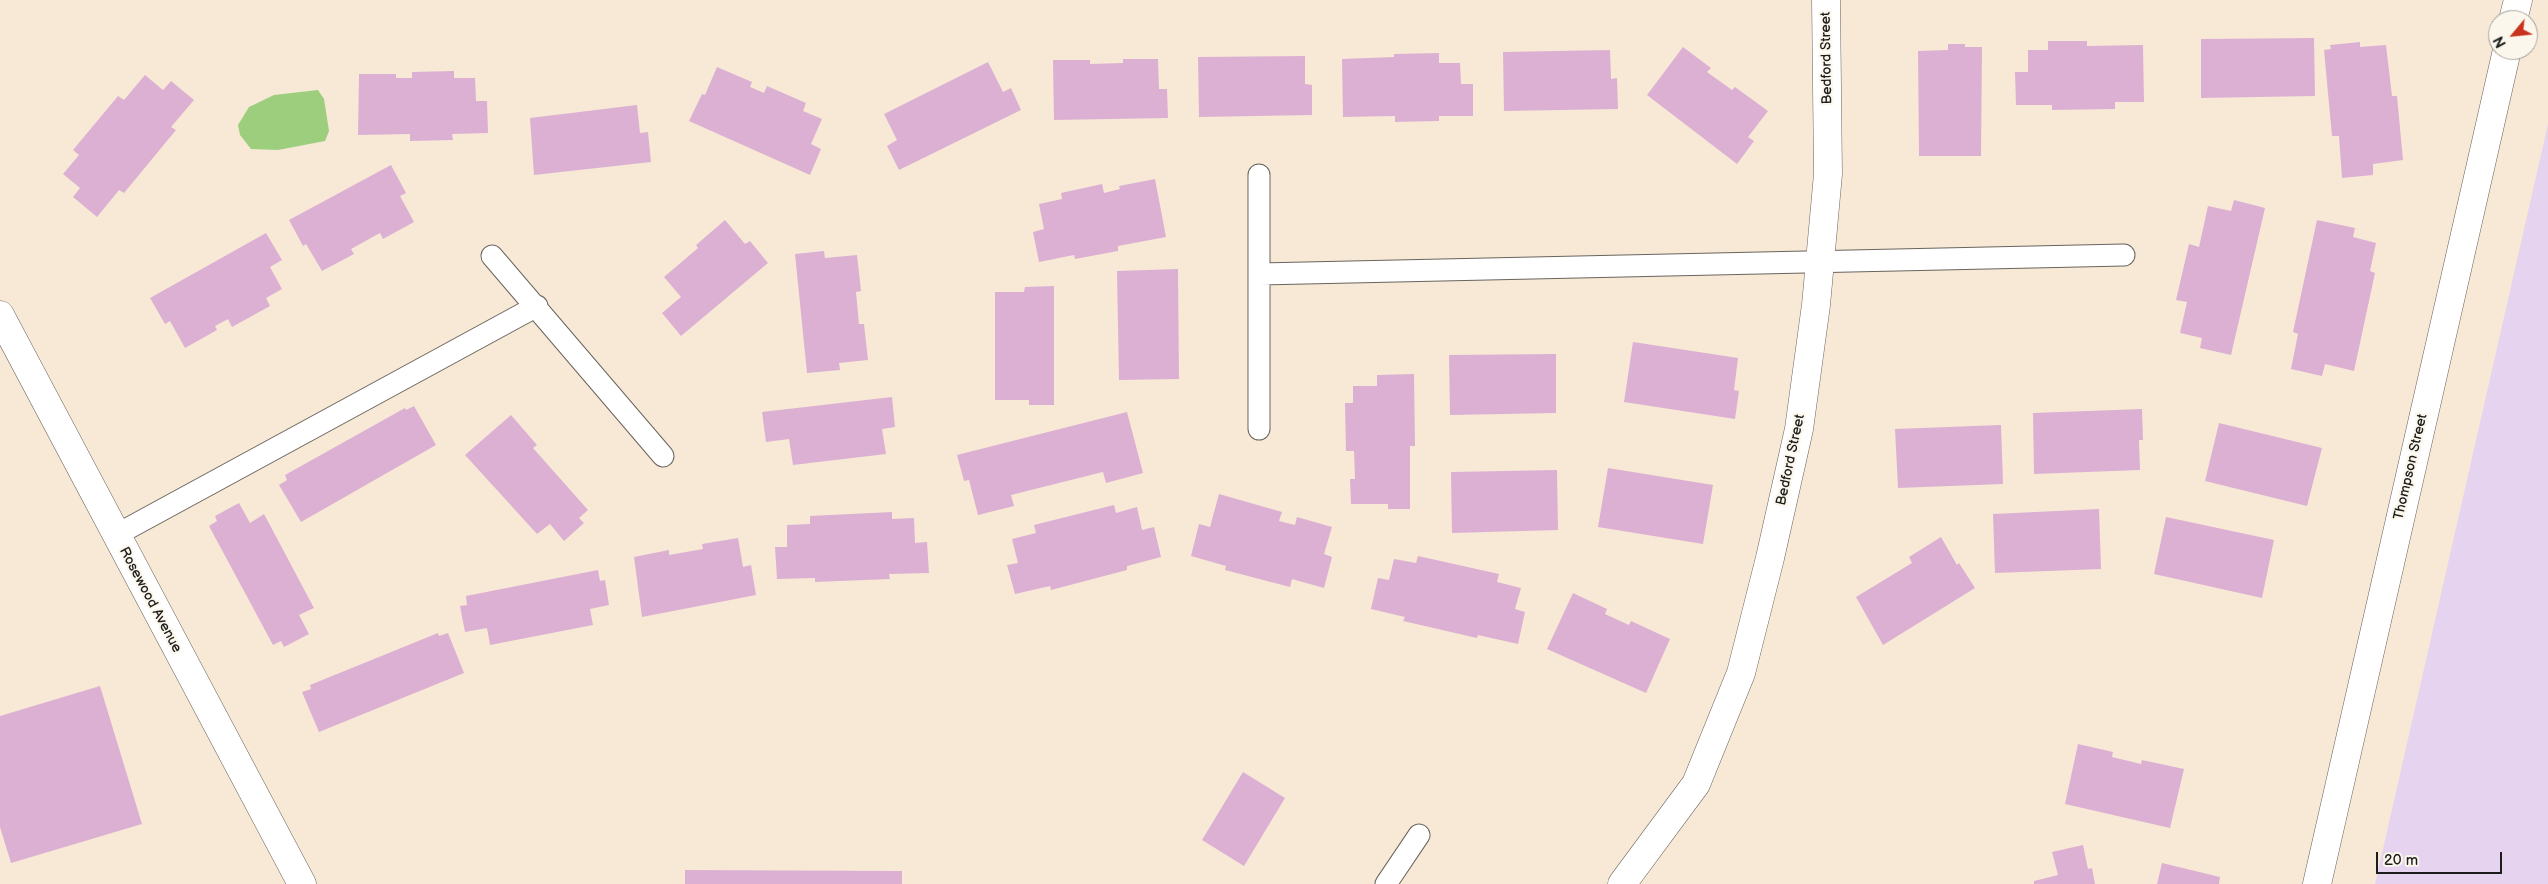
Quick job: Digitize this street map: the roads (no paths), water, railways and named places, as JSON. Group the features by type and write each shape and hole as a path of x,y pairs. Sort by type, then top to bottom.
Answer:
{"street":[{"name":"Bedford Street","path":"1622,884 1696,784 1741,673 1799,429 1820,263 1828,174 1826,0"},
{"name":"Thompson Street","path":"2317,884 2505,60"},
{"name":"Rosewood Avenue","path":"0,315 302,884"}],"lane":[{"path":"1259,175 1259,429"},
{"path":"1260,274 2124,255"},
{"path":"492,256 537,306 663,456"},
{"path":"116,534 537,306"},
{"path":"1386,884 1419,835"}]}
